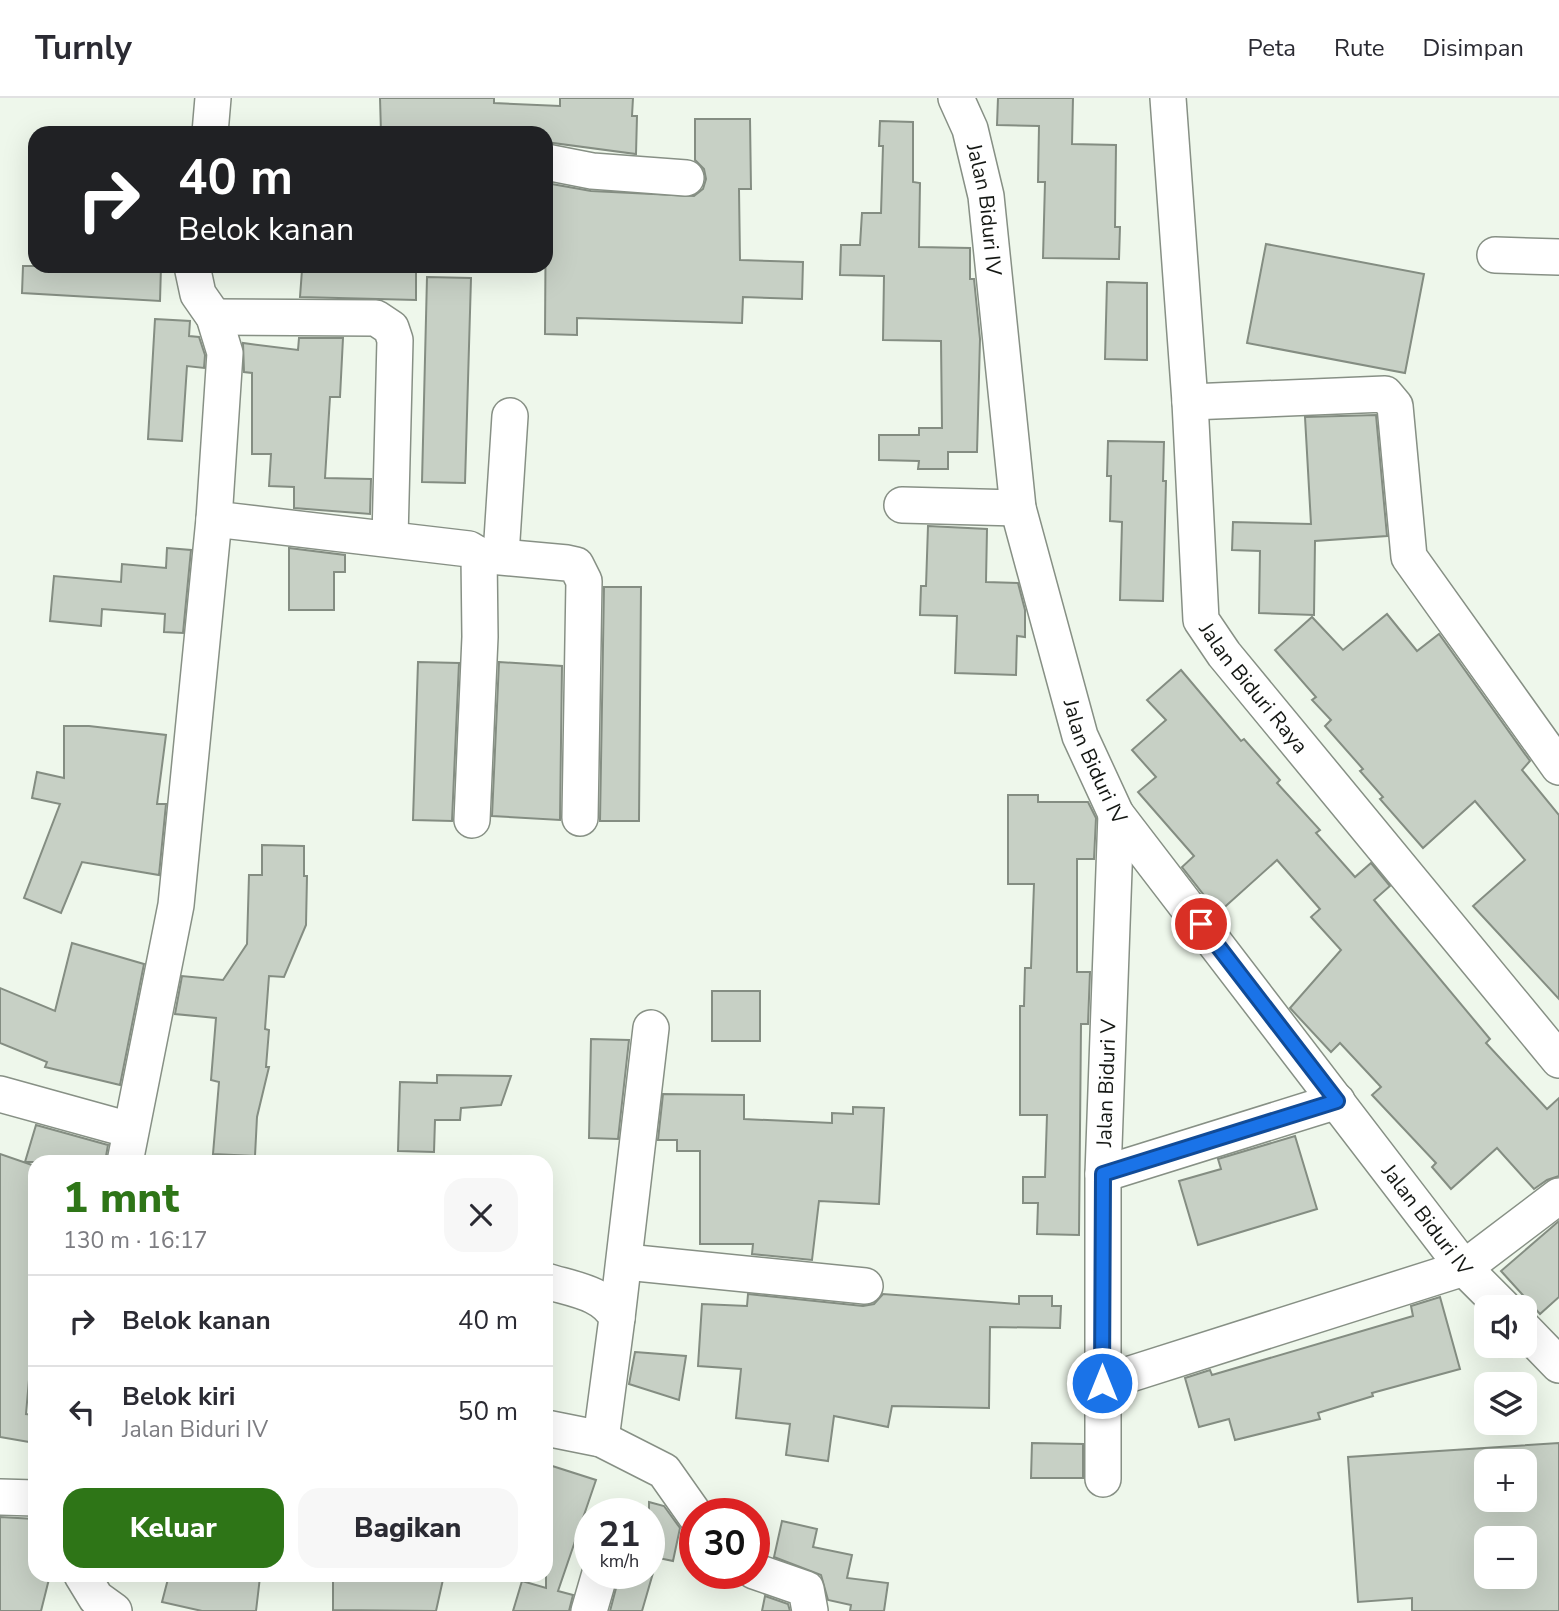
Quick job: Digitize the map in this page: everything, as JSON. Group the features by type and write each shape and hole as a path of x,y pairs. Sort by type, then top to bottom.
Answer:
{"street":[{"path":"211,126 213,98"},
{"name":"Jalan Biduri IV","path":"956,98 970,129 986,196 1018,508 1080,736 1116,814 1464,1268 1491,1295"},
{"name":"Jalan Biduri Raya","path":"1168,98 1190,402 1201,620 1224,654 1559,1060"},
{"path":"553,163 592,171 686,178"},
{"path":"1495,255 1559,257"},
{"path":"0,1094 127,1146 176,905 214,519 225,353 214,317 198,294 194,273"},
{"path":"214,317 376,318 391,328 395,340 390,538"},
{"path":"1190,402 1385,394 1391,398 1395,406 1409,557 1559,767"},
{"path":"472,820 480,637 510,416"},
{"path":"902,505 1018,508"},
{"path":"214,519 390,538 469,549 490,555 576,565 584,581 580,818"},
{"name":"Jalan Biduri V","path":"1103,1479 1103,1174 1116,814"},
{"path":"601,1439 626,1262 651,1028"},
{"path":"1103,1174 1337,1101"},
{"path":"1102,1383 1464,1268 1559,1196"},
{"path":"626,1262 865,1286"},
{"path":"553,1283 605,1302 617,1318"},
{"path":"1537,1342 1559,1365"},
{"path":"553,1429 601,1439 664,1471 683,1498"},
{"path":"0,1497 28,1498"},
{"path":"770,1577 806,1589 810,1611"},
{"path":"86,1582 96,1598 114,1611"},
{"path":"589,1611 595,1589"}],"building":[{"path":"380,98 494,98 494,103 560,106 560,98 633,98 632,116 637,116 636,154 553,143 553,126 381,126"},
{"path":"998,98 1073,98 1072,144 1116,145 1115,227 1120,227 1119,259 1043,258 1045,182 1038,182 1039,126 997,125"},
{"path":"695,119 750,119 751,189 739,189 740,260 803,262 802,299 743,297 742,323 577,318 577,335 545,334 545,273 553,273 553,184 591,191 694,196 703,189 706,179 704,169 695,160"},
{"path":"880,121 913,122 913,182 920,183 919,247 970,248 970,279 974,279 980,339 977,452 948,452 948,469 918,469 919,461 879,460 879,435 919,435 919,428 942,428 941,341 883,340 884,276 840,275 841,245 860,245 862,213 881,213 883,146 879,146"},
{"path":"1266,244 1424,274 1405,373 1247,343"},
{"path":"23,266 28,266 28,273 161,273 160,301 22,293"},
{"path":"302,273 416,273 416,300 300,297"},
{"path":"427,277 471,278 465,483 422,482"},
{"path":"1107,282 1147,283 1147,360 1105,359"},
{"path":"155,319 190,321 189,336 199,337 205,355 204,368 187,366 182,441 148,439"},
{"path":"299,338 343,338 340,397 330,397 325,478 371,479 370,514 294,508 294,487 269,486 271,454 252,454 252,373 244,372 243,343 298,350"},
{"path":"1376,415 1387,536 1315,541 1314,615 1259,613 1260,551 1232,550 1233,522 1311,524 1305,417"},
{"path":"1108,441 1164,442 1163,481 1166,481 1163,601 1120,600 1122,522 1110,521 1111,476 1107,476"},
{"path":"928,526 987,529 986,582 1018,583 1025,610 1025,637 1017,636 1016,675 955,673 957,616 920,615 921,586 926,586"},
{"path":"167,548 191,550 183,633 164,632 165,614 102,609 101,626 50,621 54,576 121,582 122,564 166,568"},
{"path":"289,548 345,555 345,572 334,572 334,610 289,610"},
{"path":"604,587 641,587 639,821 600,821"},
{"path":"1387,614 1417,651 1439,634 1530,761 1522,770 1559,815 1559,999 1473,906 1525,860 1475,801 1423,848 1380,799 1383,797 1360,771 1363,769 1325,726 1331,720 1312,700 1316,697 1275,650 1312,617 1343,650"},
{"path":"418,662 459,663 452,821 413,820"},
{"path":"499,662 562,666 560,820 492,816"},
{"path":"1181,670 1241,741 1244,739 1280,780 1277,783 1320,830 1316,833 1355,877 1371,863 1390,886 1374,900 1490,1039 1486,1043 1547,1109 1559,1098 1559,1176 1534,1189 1497,1148 1451,1189 1432,1167 1436,1163 1372,1095 1381,1087 1340,1043 1331,1052 1290,1008 1341,950 1311,917 1320,909 1277,860 1218,913 1182,867 1194,856 1138,792 1156,777 1132,750 1166,720 1147,700"},
{"path":"64,726 89,726 166,735 157,804 166,804 159,875 82,862 61,913 24,898 60,804 32,798 37,772 64,778"},
{"path":"1008,795 1038,795 1038,802 1088,802 1096,818 1094,859 1077,859 1077,972 1090,972 1088,1024 1081,1024 1079,1235 1037,1234 1038,1203 1023,1203 1023,1177 1045,1177 1047,1115 1020,1115 1020,1006 1024,1006 1025,968 1031,968 1034,884 1008,884"},
{"path":"262,845 304,846 304,876 307,876 306,925 284,977 269,976 265,1029 269,1030 266,1067 269,1067 257,1117 255,1155 213,1154 219,1082 211,1080 216,1018 175,1014 182,976 223,980 247,944 249,875 262,875"},
{"path":"72,943 144,964 120,1085 45,1067 47,1062 0,1043 0,988 55,1011"},
{"path":"712,991 760,991 760,1041 712,1041"},
{"path":"591,1039 629,1040 618,1139 589,1138"},
{"path":"437,1075 511,1076 501,1105 461,1108 460,1120 435,1120 434,1152 398,1151 400,1082 437,1083"},
{"path":"663,1094 744,1095 744,1119 832,1123 832,1113 853,1114 853,1107 884,1108 879,1204 819,1201 812,1260 752,1254 753,1244 700,1244 700,1151 677,1151 677,1140 658,1140"},
{"path":"36,1125 108,1145 106,1155 28,1155 28,1162 25,1162"},
{"path":"1295,1136 1317,1209 1198,1245 1179,1181 1221,1169 1218,1159"},
{"path":"0,1154 28,1164 28,1442 0,1437"},
{"path":"1559,1221 1559,1297 1540,1314 1537,1311 1537,1295 1523,1295 1501,1271"},
{"path":"748,1294 863,1306 874,1304 883,1294 1019,1304 1019,1296 1052,1296 1052,1306 1061,1306 1060,1328 990,1327 989,1408 892,1406 888,1427 834,1416 828,1461 786,1455 790,1424 736,1418 741,1369 698,1366 702,1304 747,1306"},
{"path":"1440,1297 1460,1369 1372,1393 1373,1396 1318,1413 1320,1419 1235,1440 1229,1419 1199,1427 1185,1378 1210,1370 1212,1375 1413,1316 1411,1306"},
{"path":"635,1352 686,1356 679,1400 629,1384"},
{"path":"1032,1443 1083,1444 1083,1478 1031,1478"},
{"path":"1559,1443 1559,1611 1412,1611 1412,1598 1358,1602 1348,1457"},
{"path":"553,1466 596,1480 590,1498 574,1498 574,1544 558,1591 573,1595 569,1611 513,1611 522,1582 546,1588 546,1582 553,1582"},
{"path":"665,1507 679,1527 673,1561 665,1559"},
{"path":"0,1517 28,1519 28,1582 48,1582 41,1611 0,1611"},
{"path":"782,1521 817,1529 813,1547 852,1555 847,1578 888,1583 884,1611 850,1611 851,1605 828,1600 821,1575 774,1557"},
{"path":"167,1582 259,1582 256,1611 202,1611 162,1602"},
{"path":"333,1582 442,1582 436,1611 333,1610"},
{"path":"616,1589 648,1589 642,1611 610,1611"},
{"path":"765,1596 788,1604 790,1611 762,1611"}],"route":[{"path":"1102,1383 1103,1174 1337,1101 1201,924"}]}
